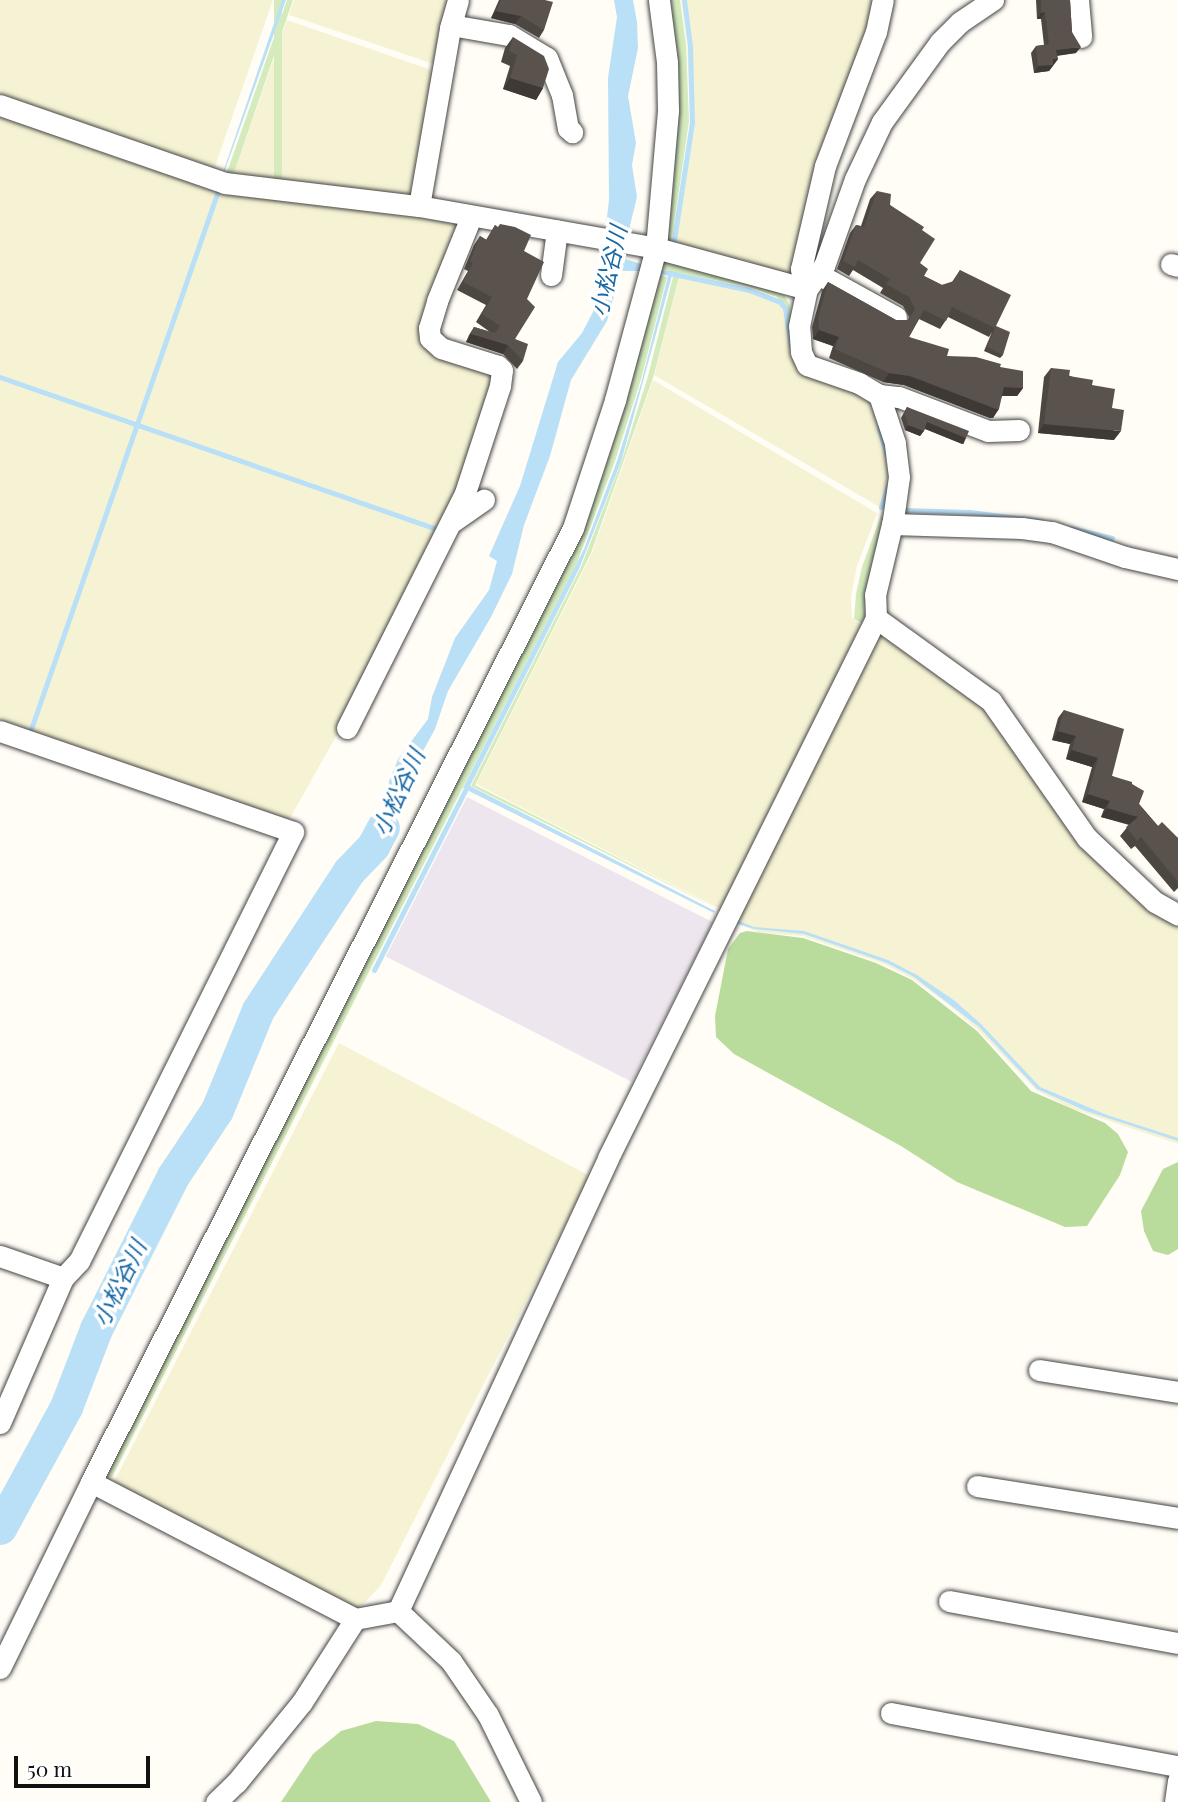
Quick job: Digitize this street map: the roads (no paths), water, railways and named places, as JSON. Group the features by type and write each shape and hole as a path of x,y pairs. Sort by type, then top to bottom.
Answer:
{"street":[{"path":"419,205 451,25 458,0"},
{"path":"0,1668 91,1482 573,528 615,400 650,248 668,110 667,62 659,0"},
{"path":"813,282 801,270 825,166 876,32 883,0"},
{"path":"993,0 960,22 940,42 883,122 855,179 824,266 813,282 799,327 801,352 807,365 859,383 879,395 899,397 988,431 1019,430"},
{"path":"1078,0 1081,37"},
{"path":"451,25 509,35 547,58 572,132"},
{"path":"0,105 221,181 419,205 471,217 650,248 813,282 896,317"},
{"path":"347,728 469,481 500,386 502,370 441,348 430,338 429,328 437,301 471,217"},
{"path":"551,275 561,231"},
{"path":"398,1611 608,1158 876,618 875,595 892,524 899,477 895,443 879,395"},
{"path":"450,523 484,500"},
{"path":"892,524 1022,528 1052,532 1125,557 1178,569"},
{"path":"876,618 991,701 1087,838 1155,902 1178,915"},
{"path":"0,731 293,832 79,1261 63,1278 0,1423"},
{"path":"0,1256 63,1278"},
{"path":"1039,1370 1178,1392"},
{"path":"91,1482 355,1619 398,1611"},
{"path":"977,1486 1178,1518"},
{"path":"949,1601 1178,1643"},
{"path":"398,1611 451,1661 488,1715 531,1802"},
{"path":"216,1802 236,1783 302,1702 355,1619"},
{"path":"891,1713 1178,1766"},
{"path":"1175,1802 1178,1780"}],"water":[{"path":"282,0 286,0 217,192 218,187"},
{"path":"614,0 633,0 637,22 638,48 628,96 636,143 632,165 637,197 622,258 641,264 640,271 621,271 607,321 571,380 550,456 524,525 512,574 491,617 448,691 435,729 409,777 382,844 371,860 355,870 361,845 372,835 383,810 389,781 398,759 428,719 432,697 455,638 489,590 497,561 489,556 520,486 558,362 582,333 593,312 598,292 609,200 608,78 617,17"},
{"path":"662,270 673,272 621,462 579,569 470,786 715,911 714,913 463,788 584,549 617,461 642,380 668,276 661,274"},
{"path":"736,920 754,927 804,931 888,960 917,975 955,1001 982,1025 1040,1087 1107,1115 1178,1138 1178,1141 1086,1111 1037,1089 979,1027 914,977 887,963 804,934 754,929 735,923"}],"waterway":[{"path":"674,240 692,123 690,46 684,0"},
{"path":"31,729 220,185"},
{"path":"669,273 749,290 780,302 785,308 791,347"},
{"path":"0,377 436,529"},
{"path":"879,428 887,456"},
{"path":"881,507 888,486"},
{"path":"905,510 970,512 1041,521"},
{"path":"1071,528 1112,538"},
{"path":"374,970 467,787"},
{"name":"小松谷川","path":"0,1528 66,1407 96,1329 173,1176 217,1110 258,1010 349,871 373,846 383,827"}]}
